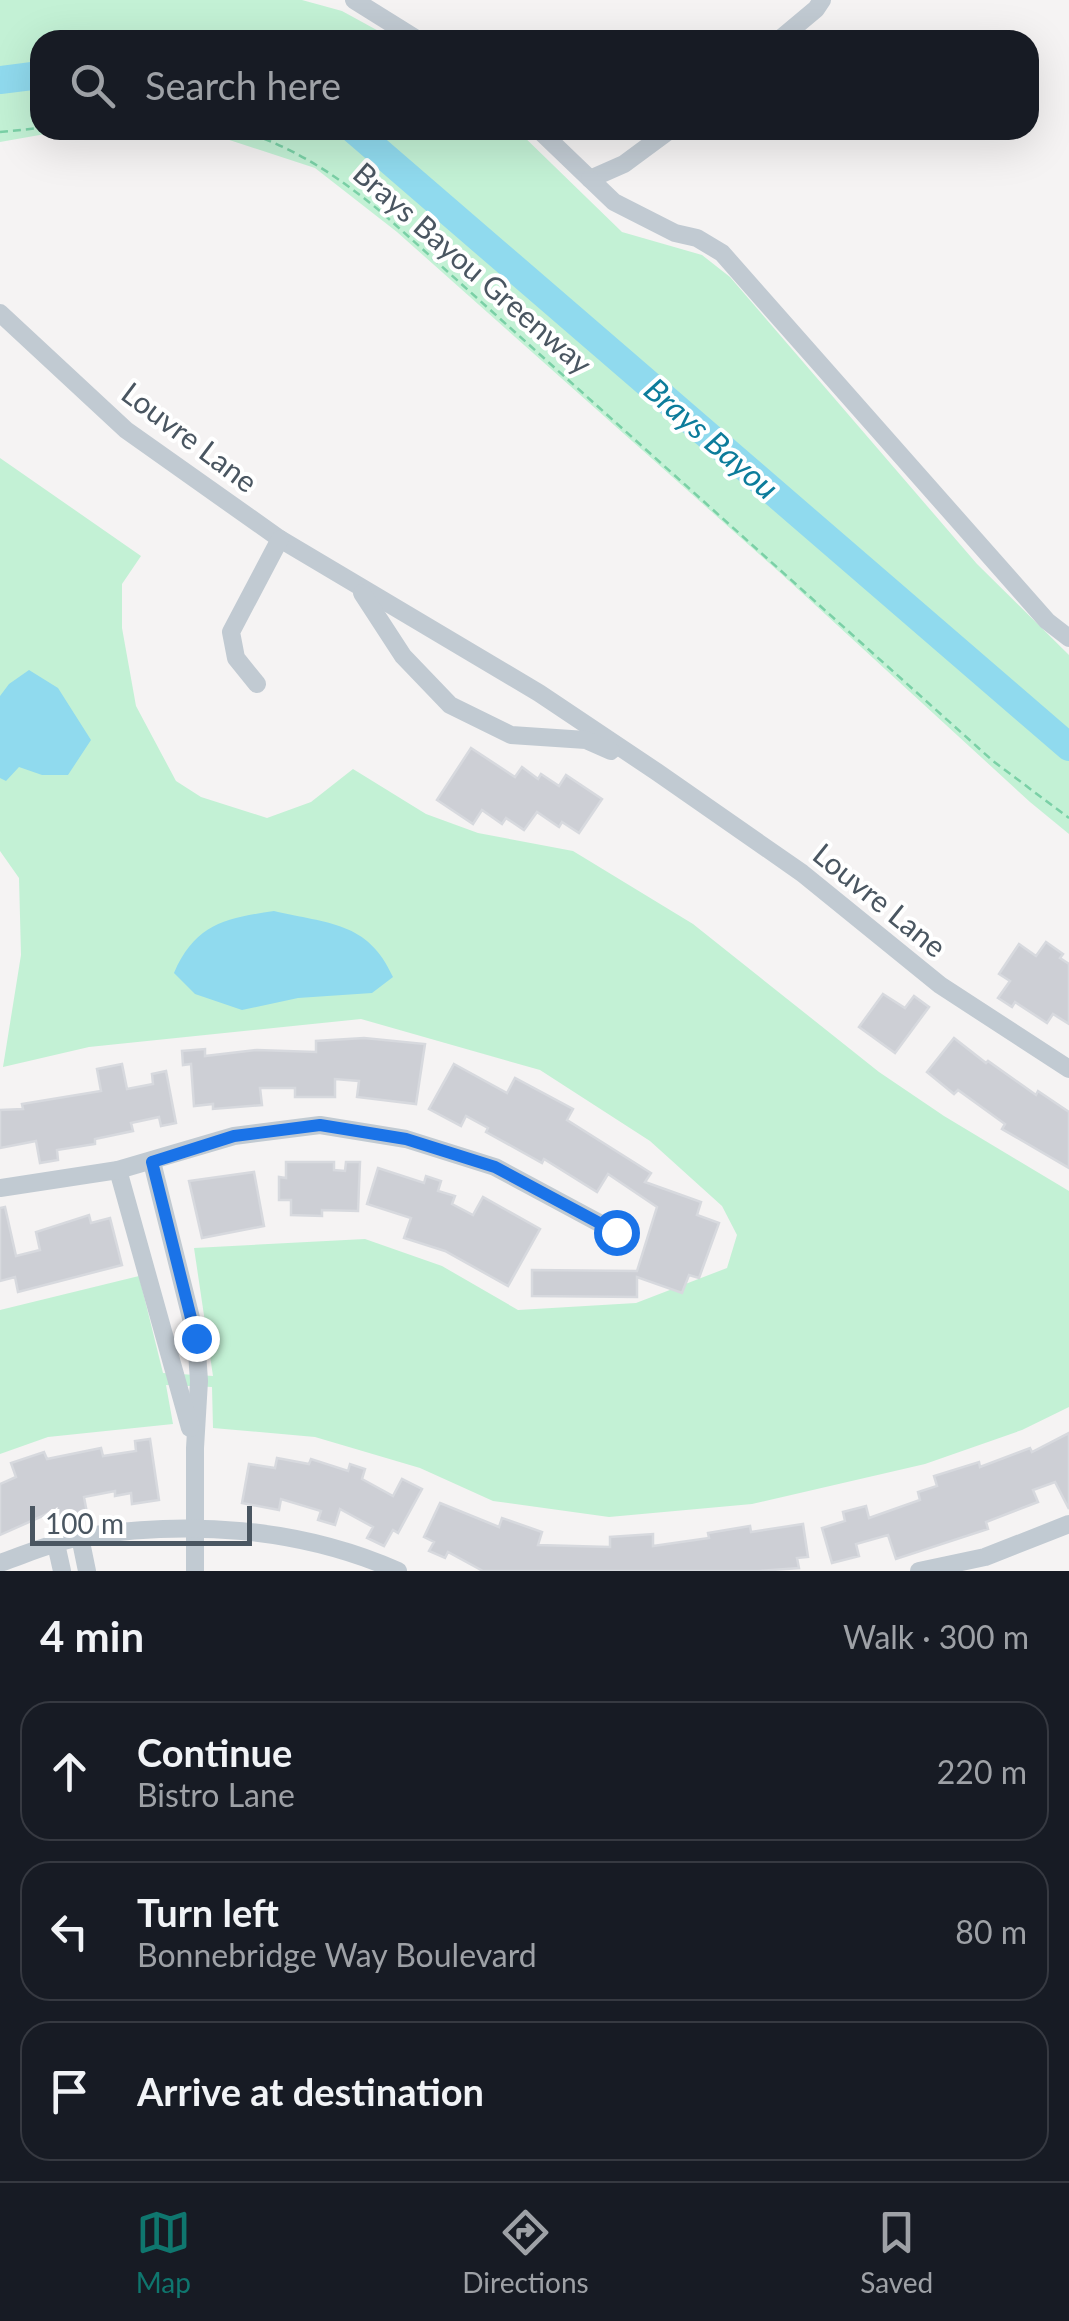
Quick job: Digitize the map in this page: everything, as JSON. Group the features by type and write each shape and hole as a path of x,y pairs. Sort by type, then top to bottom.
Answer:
{"street":[{"path":"354,0 402,30"},
{"path":"790,30 822,0"},
{"path":"549,140 614,202 674,233 698,238 722,254 1047,620 1069,638"},
{"path":"590,179 624,164 656,140"},
{"name":"Louvre Lane","path":"0,314 126,430 280,538 539,693 657,772 802,873 940,984 1069,1069"},
{"path":"257,684 236,658 231,632 280,538"},
{"name":"Louvre Lane","path":"359,588 403,656 450,705 511,735 586,740 657,772"},
{"path":"0,1188 118,1170 234,1136 320,1125 406,1139 495,1167 616,1232"},
{"path":"152,1162 194,1327 197,1354 194,1571"},
{"path":"118,1170 195,1448"},
{"path":"127,1206 160,1196"},
{"path":"145,1270 178,1262"},
{"path":"919,1571 986,1557 1069,1524"},
{"path":"0,1562 80,1538 196,1528 276,1534 398,1571"},
{"path":"80,1538 87,1571"},
{"path":"56,1544 62,1571"}],"path":[{"path":"0,132 30,129"},
{"name":"Brays Bayou Greenway","path":"264,140 303,156 380,211 993,761 1069,818"}],"green space":[{"path":"0,0 302,0 342,11 377,30 30,30 30,137 0,142"},
{"path":"230,140 527,140 622,232 702,255 730,277 977,564 1069,655 1069,834 397,232 315,168"},
{"path":"0,458 141,556 122,584 122,628 136,706 176,781 201,797 267,818 311,802 353,769 426,814 478,833 573,851 693,924 879,1072 1069,1191 1069,1407 1022,1430 925,1464 752,1504 609,1517 493,1501 420,1468 315,1437 213,1428 212,1387 166,1385 173,1424 48,1437 0,1454 0,1310 139,1276 163,1373 213,1376 194,1248 365,1239 442,1266 518,1310 636,1303 727,1268 737,1235 722,1206 650,1141 540,1070 361,1019 89,1047 3,1067 21,955 19,878 0,851"}],"water":[{"path":"29,670 58,688 91,740 68,775 42,775 19,767 6,781 0,778 0,696"},
{"path":"274,911 329,923 359,935 383,959 393,977 372,993 298,998 242,1010 195,994 174,973 192,944 214,926"}],"building":[{"path":"471,748 515,777 522,767 538,779 541,774 559,786 566,775 602,799 579,833 562,822 559,827 537,812 524,830 506,818 502,824 482,810 473,824 437,800"},
{"path":"1046,942 1063,954 1060,958 1069,964 1069,1024 1053,1014 1047,1023 1015,1002 1012,1007 998,998 1010,981 999,974 1019,944 1036,956"},
{"path":"883,994 905,1008 914,996 929,1007 895,1053 859,1027"},
{"path":"364,1038 425,1044 416,1104 357,1097 359,1081 335,1079 335,1097 295,1097 295,1088 260,1088 262,1105 213,1109 213,1104 194,1106 191,1064 183,1065 182,1051 205,1049 205,1056 257,1050 316,1052 316,1041"},
{"path":"954,1038 986,1063 1069,1112 1069,1168 1002,1129 1005,1124 958,1090 954,1094 927,1072"},
{"path":"122,1064 127,1089 153,1084 152,1074 166,1071 176,1123 161,1126 159,1117 131,1123 133,1131 95,1139 95,1144 57,1150 58,1160 40,1163 36,1141 0,1148 0,1110 23,1109 22,1104 101,1091 97,1069"},
{"path":"454,1064 507,1093 515,1078 573,1109 567,1120 651,1173 645,1182 701,1202 697,1215 719,1223 699,1278 689,1275 682,1293 637,1277 637,1297 532,1296 532,1270 637,1271 657,1207 608,1174 597,1192 544,1159 542,1163 486,1132 488,1128 466,1116 461,1126 429,1109"},
{"path":"286,1162 334,1162 334,1170 345,1171 346,1162 360,1162 358,1211 322,1210 322,1216 291,1215 291,1200 279,1200 279,1177 286,1178"},
{"path":"378,1168 424,1183 426,1176 441,1181 438,1191 455,1196 452,1204 473,1215 483,1197 540,1229 508,1286 445,1251 404,1238 411,1218 367,1204"},
{"path":"254,1172 264,1226 202,1238 189,1181"},
{"path":"5,1207 16,1256 40,1250 36,1232 89,1215 91,1223 110,1218 122,1265 18,1292 15,1277 0,1281 0,1208"},
{"path":"1069,1433 1069,1509 1055,1482 1033,1490 1038,1502 986,1522 988,1529 896,1559 888,1535 856,1544 859,1556 832,1563 822,1528 845,1521 843,1512 866,1506 869,1518 920,1500 918,1492 937,1486 934,1476 979,1462 980,1467 1030,1448 1032,1452"},
{"path":"150,1439 159,1500 132,1504 131,1493 115,1496 115,1491 84,1497 87,1513 50,1522 47,1514 0,1535 0,1484 16,1477 11,1463 44,1452 47,1459 101,1448 103,1456 136,1451 135,1441"},
{"path":"277,1458 309,1464 311,1459 348,1471 350,1464 365,1469 362,1479 393,1496 402,1479 422,1489 398,1533 393,1530 384,1546 367,1538 373,1527 340,1509 335,1525 318,1520 321,1511 281,1499 279,1510 242,1503 249,1464 275,1468"},
{"path":"440,1503 499,1527 502,1518 542,1532 538,1545 610,1547 610,1537 653,1534 653,1546 709,1538 708,1533 750,1526 751,1532 803,1524 808,1557 797,1558 799,1568 758,1571 483,1571 448,1552 445,1558 429,1551 434,1542 424,1537"}],"waterway":[{"name":"Brays Bayou","path":"0,80 30,76"},
{"name":"Brays Bayou","path":"366,140 1069,747"}],"route":[{"path":"196,1338 152,1162 234,1136 320,1125 406,1139 495,1167 616,1232"}]}
